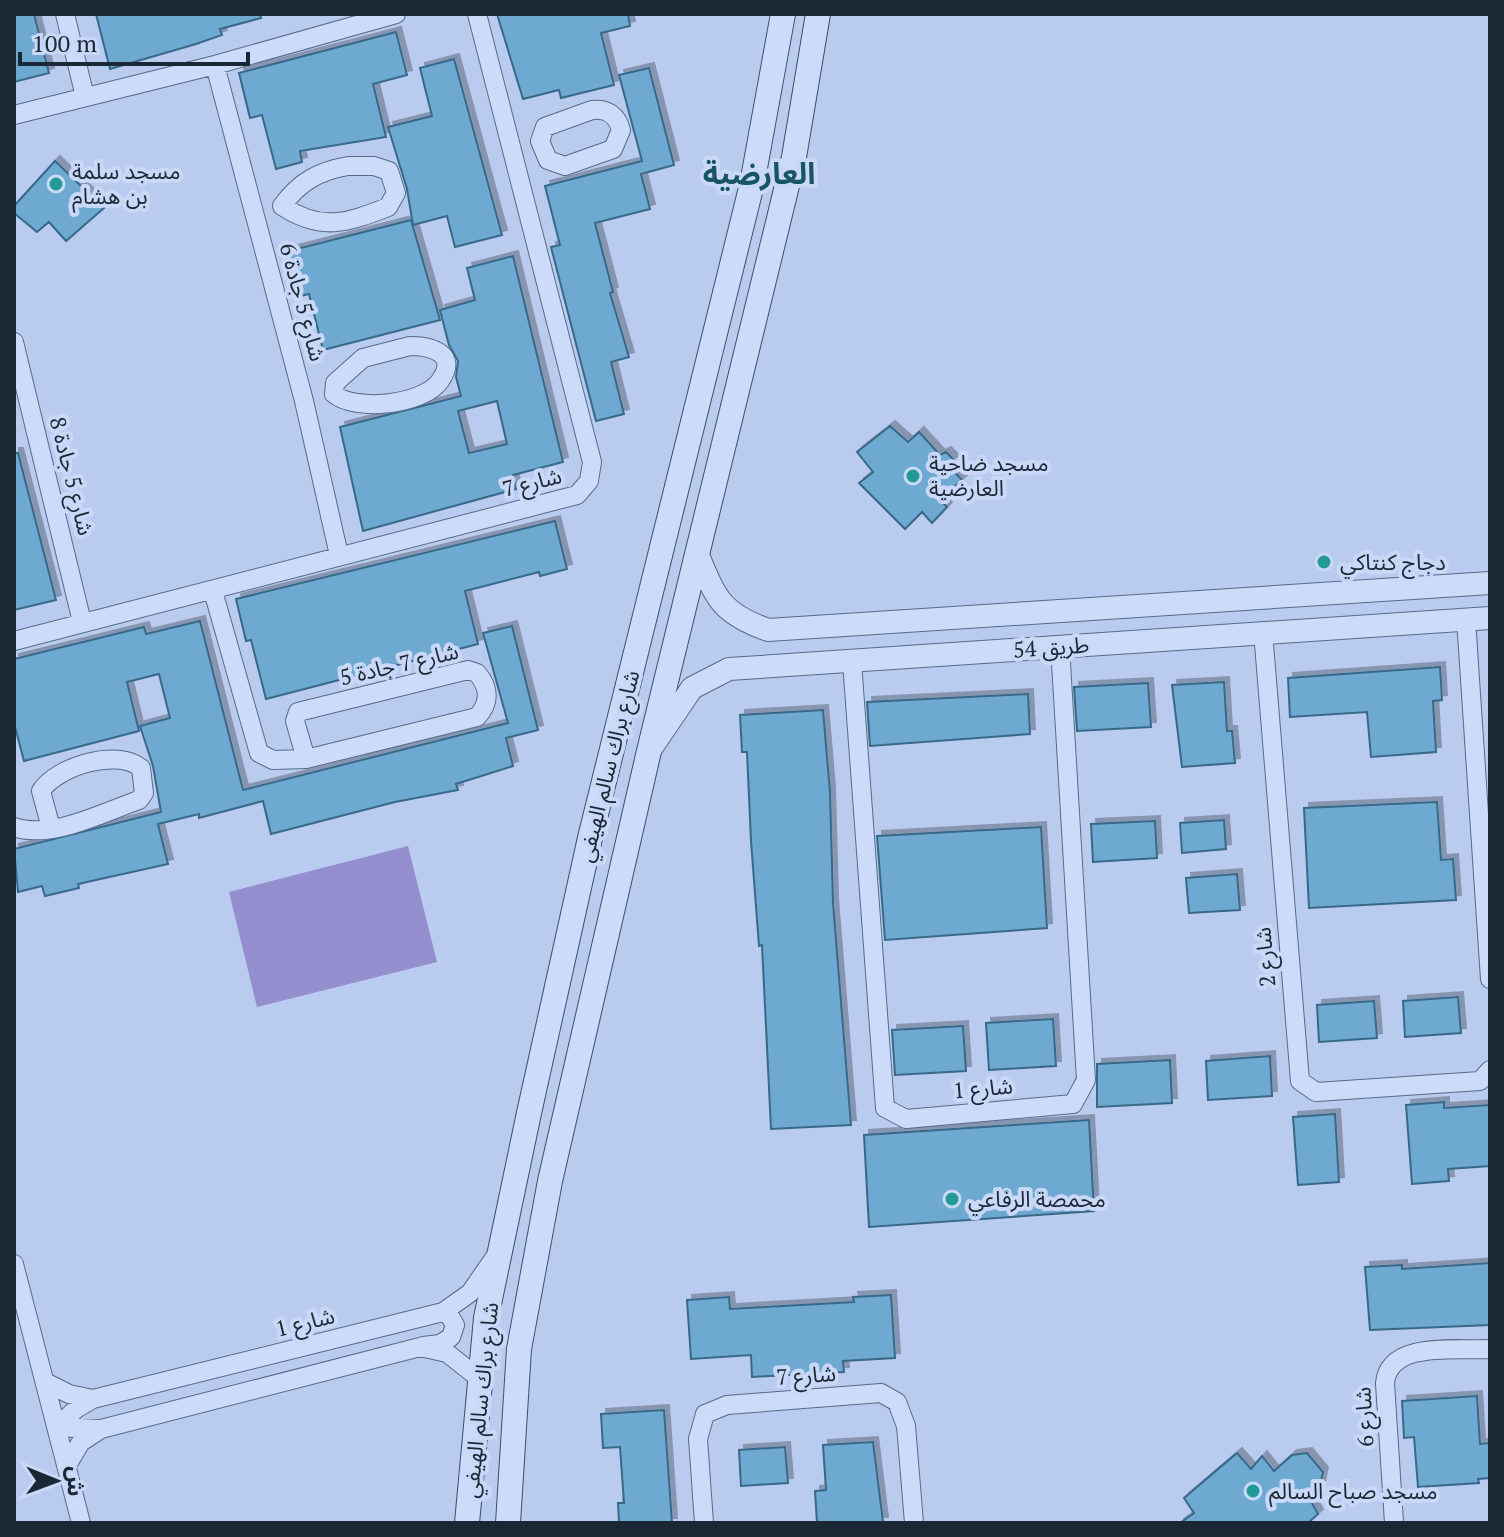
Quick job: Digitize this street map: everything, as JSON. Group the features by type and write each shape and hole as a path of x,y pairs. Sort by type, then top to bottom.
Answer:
{"main road":[{"name":"شارع براك سالم الهيفي","path":"467,1523 486,1318 593,823 752,184 783,14"},
{"name":"شارع براك سالم الهيفي","path":"508,1523 519,1349 562,1124 649,751 794,157 820,18"},
{"path":"732,263 744,279 764,277"},
{"path":"722,310 740,306 756,318"},
{"path":"542,1054 557,1067 575,1063"},
{"path":"529,1113 548,1111 562,1124"}],"street":[{"path":"65,14 85,97"},
{"path":"14,115 215,65 345,20 396,14"},
{"name":"شارع 7","path":"14,641 577,495 589,481 592,462 477,14"},
{"name":"شارع 5 جادة 6","path":"215,65 304,401 339,555"},
{"path":"512,156 541,148"},
{"name":"شارع 5 جادة 6","path":"255,215 282,206 295,187 333,169 374,166 389,171 395,181 396,193 388,207 357,219 313,223 282,206"},
{"name":"شارع 5 جادة 8","path":"14,342 82,622"},
{"name":"شارع 5 جادة 6","path":"410,346 432,346 441,353 445,366 439,383 422,393 377,406 343,401 334,394 335,383 363,358 410,346"},
{"name":"شارع 5 جادة 6","path":"304,401 334,394"},
{"name":"طريق 54","path":"697,553 715,596 738,619 768,630 1490,583"},
{"path":"1388,590 1378,603 1378,611 1389,624"},
{"name":"شارع 7 جادة 5","path":"213,591 259,753 273,760 306,759 477,717 487,700 487,690 477,673 468,670 298,712 295,721 306,759"},
{"path":"1339,594 1352,605 1349,622 1342,627"},
{"name":"طريق 54","path":"649,751 692,688 729,669 1490,618"},
{"path":"944,655 934,641 934,632 945,619"},
{"path":"1466,619 1490,979"},
{"name":"شارع 2","path":"1263,632 1300,1081 1316,1092 1480,1081 1490,1070"},
{"name":"شارع 1","path":"852,662 885,1108 906,1119 1073,1104 1086,1080 1060,646"},
{"path":"14,827 25,830 51,828 139,800 144,793 141,768 132,760 117,758 57,774 41,791 51,828"},
{"name":"شارع 1","path":"57,1427 76,1409 93,1399 446,1310 470,1293 501,1249"},
{"path":"14,1264 81,1523"},
{"path":"57,1427 101,1429 440,1344 451,1337 455,1325 446,1310"},
{"path":"420,1347 447,1353 480,1379"},
{"name":"شارع 6","path":"1394,1523 1385,1383 1390,1366 1395,1359 1412,1354 1490,1349"},
{"path":"45,1382 69,1394 93,1399"},
{"name":"شارع 7","path":"704,1523 698,1439 705,1414 727,1405 881,1393 897,1402 906,1426 914,1523"},
{"path":"67,1465 81,1442 101,1429"}],"shaded area":[{"path":"408,846 437,962 257,1007 229,892"}],"building":[{"path":"14,14 34,14 49,73 14,82"},
{"path":"96,14 260,14 261,18 220,29 222,35 196,44 110,69"},
{"path":"497,14 628,14 630,26 601,33 614,85 561,98 559,90 523,99"},
{"path":"396,32 407,75 373,84 386,137 300,151 302,162 276,169 262,115 250,118 239,73"},
{"path":"454,59 502,235 455,247 447,216 413,225 407,189 388,127 432,116 420,68"},
{"path":"649,68 674,165 641,174 650,209 595,223 613,292 610,293 629,357 611,362 624,414 596,421 551,247 560,245 545,186 642,161 619,75"},
{"name":"مسجد سلمة بن هشام","path":"55,161 104,208 66,241 49,222 37,232 14,213 14,206"},
{"path":"411,220 440,320 323,350 309,294 296,297 285,252"},
{"path":"513,256 563,462 513,475 516,489 363,531 340,427 461,396 456,377 458,361 449,345 440,310 475,300 467,268","holes":["497,401 507,444 469,453 458,411"]},
{"name":"مسجد ضاحية العارضية","path":"890,426 908,442 919,432 940,455 946,452 954,460 948,465 962,480 940,500 947,507 932,523 922,512 905,529 859,483 873,472 857,452"},
{"path":"14,453 18,453 56,600 14,610"},
{"path":"555,521 567,569 540,576 539,572 465,591 478,644 266,699 251,640 246,641 236,599"},
{"path":"200,621 243,790 508,723 483,633 512,626 538,730 506,738 513,766 456,784 458,790 395,802 271,834 263,801 199,818 199,814 158,824 168,864 78,884 79,888 45,896 42,886 18,892 14,849 161,812 153,766 140,726 170,718 159,674 127,682 139,731 24,761 14,723 14,659 144,627 146,634"},
{"path":"1440,667 1442,700 1433,701 1436,752 1371,757 1367,712 1290,717 1288,678"},
{"path":"1224,682 1227,731 1232,731 1235,763 1182,767 1172,685"},
{"path":"1148,683 1151,727 1077,731 1074,687"},
{"path":"1028,694 1030,734 870,746 867,702"},
{"path":"823,710 830,792 833,903 851,1125 771,1129 762,945 759,946 747,752 742,752 740,715"},
{"path":"1437,802 1441,860 1453,859 1456,900 1309,908 1304,808"},
{"path":"1224,820 1226,849 1182,853 1180,823"},
{"path":"1155,821 1157,858 1093,862 1091,824"},
{"path":"1041,827 1047,928 885,940 877,836"},
{"path":"1237,874 1240,910 1189,913 1186,878"},
{"path":"1458,997 1461,1033 1405,1037 1403,1001"},
{"path":"1374,1001 1377,1038 1319,1042 1317,1005"},
{"path":"1053,1019 1056,1066 989,1070 986,1023"},
{"path":"963,1026 966,1071 895,1075 892,1030"},
{"path":"1270,1056 1272,1096 1208,1100 1206,1061"},
{"path":"1170,1060 1172,1103 1097,1107 1097,1064"},
{"path":"1444,1102 1444,1108 1490,1105 1490,1166 1448,1169 1449,1181 1412,1184 1406,1105"},
{"path":"1335,1114 1339,1182 1298,1185 1293,1117"},
{"path":"1089,1120 1094,1211 869,1227 864,1135"},
{"path":"1490,1263 1490,1325 1370,1330 1365,1267 1402,1265 1402,1269"},
{"path":"891,1295 895,1358 843,1361 844,1372 752,1377 751,1355 691,1359 687,1300 729,1297 730,1309 854,1302 853,1297"},
{"path":"1477,1396 1480,1444 1490,1443 1490,1478 1478,1479 1479,1483 1418,1487 1414,1437 1404,1438 1402,1401"},
{"path":"664,1410 672,1523 619,1523 618,1503 624,1503 620,1447 603,1448 601,1414"},
{"path":"873,1442 883,1522 817,1523 815,1491 826,1490 823,1445"},
{"path":"785,1447 788,1483 741,1486 739,1450"},
{"name":"مسجد صباح السالم","path":"1237,1453 1251,1469 1262,1456 1274,1471 1292,1455 1307,1453 1323,1472 1320,1486 1308,1496 1318,1514 1308,1523 1180,1523 1194,1513 1184,1498"}],"place":[{"name":"مسجد سلمة بن هشام","path":"56,184"},
{"name":"مسجد ضاحية العارضية","path":"913,476"},
{"name":"دجاج كنتاكي","path":"1324,562"},
{"name":"محمصة الرفاعي","path":"952,1199"},
{"name":"مسجد صباح السالم","path":"1253,1491"}],"district":[{"name":"العارضية","path":"759,174"}]}
